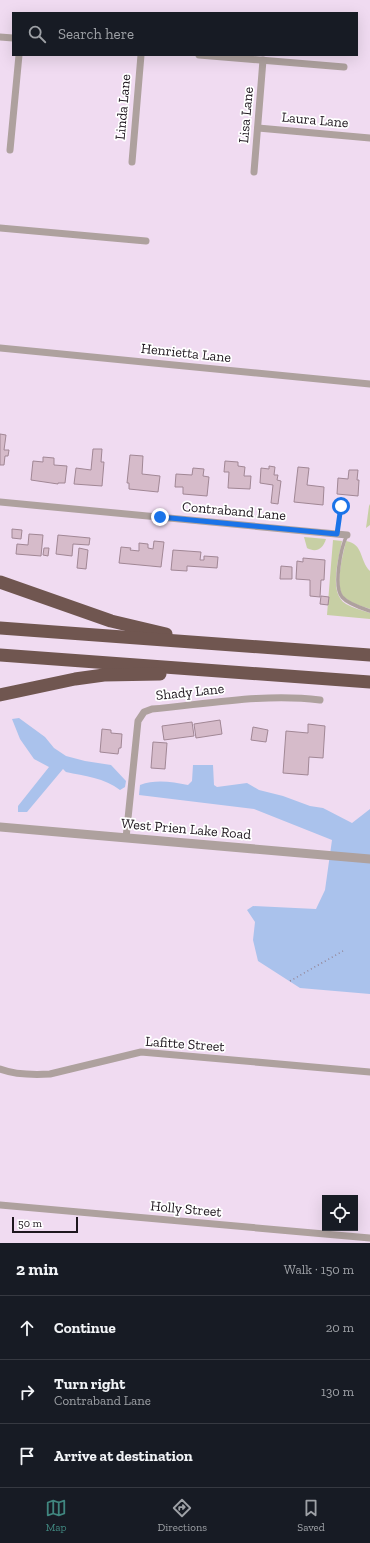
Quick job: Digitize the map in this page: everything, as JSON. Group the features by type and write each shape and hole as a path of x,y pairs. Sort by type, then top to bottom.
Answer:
{"highway":[{"path":"0,582 111,621 162,634 215,644"},
{"path":"0,628 370,655"},
{"path":"0,655 370,682"},
{"path":"0,695 75,679 104,675 246,673"}],"street":[{"path":"0,37 12,38"},
{"path":"10,150 18,56"},
{"name":"Linda Lane","path":"132,162 141,56"},
{"path":"212,56 344,67"},
{"name":"Lisa Lane","path":"254,172 263,60"},
{"name":"Laura Lane","path":"258,128 370,138"},
{"path":"0,228 146,241"},
{"name":"Henrietta Lane","path":"0,348 370,384"},
{"name":"Contraband Lane","path":"0,502 347,535"},
{"name":"Shady Lane","path":"126,838 138,721 144,712 152,709 263,698 284,697 320,700"},
{"name":"West Prien Lake Road","path":"0,827 370,858"},
{"name":"Lafitte Street","path":"0,1069 35,1075 50,1074 141,1052 370,1072"},
{"name":"Holly Street","path":"0,1205 370,1238"}],"lane":[{"path":"347,535 342,549 338,589 342,597 370,611"}],"path":[{"path":"337,534 339,512 342,502"},
{"path":"290,981 343,951"}],"green space":[{"path":"370,504 370,525 366,528 369,506"},
{"path":"304,537 326,539 321,548 313,550 307,548"},
{"path":"333,540 342,541 336,575 337,592 346,604 370,613 370,619 327,615"},
{"path":"346,541 356,545 370,571 370,609 350,601 344,597 341,592 339,578"}],"water":[{"path":"19,718 45,737 54,748 66,756 111,765 126,781 125,787 120,790 101,780 66,772 63,769 27,812 18,812 18,806 49,767 34,759 20,739 12,719"},
{"path":"193,765 213,765 214,785 217,787 247,783 259,790 283,796 310,806 323,808 352,823 370,809 370,994 300,988 258,961 253,940 255,922 247,910 253,906 316,909 325,890 332,840 254,809 139,795 140,785 146,783 164,782 188,785 192,781"}],"building":[{"path":"0,434 6,435 4,450 9,450 8,456 5,456 4,465 0,465"},
{"path":"93,449 102,449 101,462 104,462 102,486 74,484 76,468 91,470"},
{"path":"130,455 143,456 142,474 160,476 158,492 129,489 129,483 127,483"},
{"path":"43,457 54,458 54,465 67,466 65,483 58,484 31,480 33,461 43,462"},
{"path":"225,461 238,462 238,466 245,467 244,476 251,476 250,489 228,488 229,472 224,472"},
{"path":"269,466 275,467 274,475 278,475 277,480 281,481 278,504 271,503 273,485 260,483 261,468 269,469"},
{"path":"298,467 309,468 307,485 324,487 323,505 294,502"},
{"path":"193,468 204,469 203,476 209,477 207,496 183,494 183,487 175,487 176,474 192,475"},
{"path":"349,470 358,470 358,496 337,494 338,478 348,479"},
{"path":"12,529 22,530 21,539 12,538"},
{"path":"29,534 43,535 41,556 16,554 17,544 28,545"},
{"path":"58,535 90,538 89,545 73,544 72,556 56,554"},
{"path":"154,541 164,542 161,567 119,563 121,547 139,551 139,543 148,544 148,548 153,549"},
{"path":"44,548 49,548 48,556 43,555"},
{"path":"79,548 88,550 86,569 77,568"},
{"path":"173,550 201,552 200,560 204,560 204,556 218,557 217,568 187,566 187,571 171,570"},
{"path":"303,558 325,560 324,580 321,580 320,597 310,596 310,580 296,579 297,561 303,562"},
{"path":"281,566 292,567 292,579 280,579"},
{"path":"321,596 329,597 328,605 320,604"},
{"path":"220,720 222,734 196,738 194,724"},
{"path":"192,722 194,736 164,740 162,726"},
{"path":"308,724 325,726 323,758 309,757 308,775 283,773 286,731 308,733"},
{"path":"253,727 268,730 266,742 251,740"},
{"path":"102,729 111,730 111,733 122,734 121,748 119,748 118,754 100,752"},
{"path":"153,742 167,743 165,769 151,768"}],"route":[{"path":"160,517 337,534 341,506"}]}
